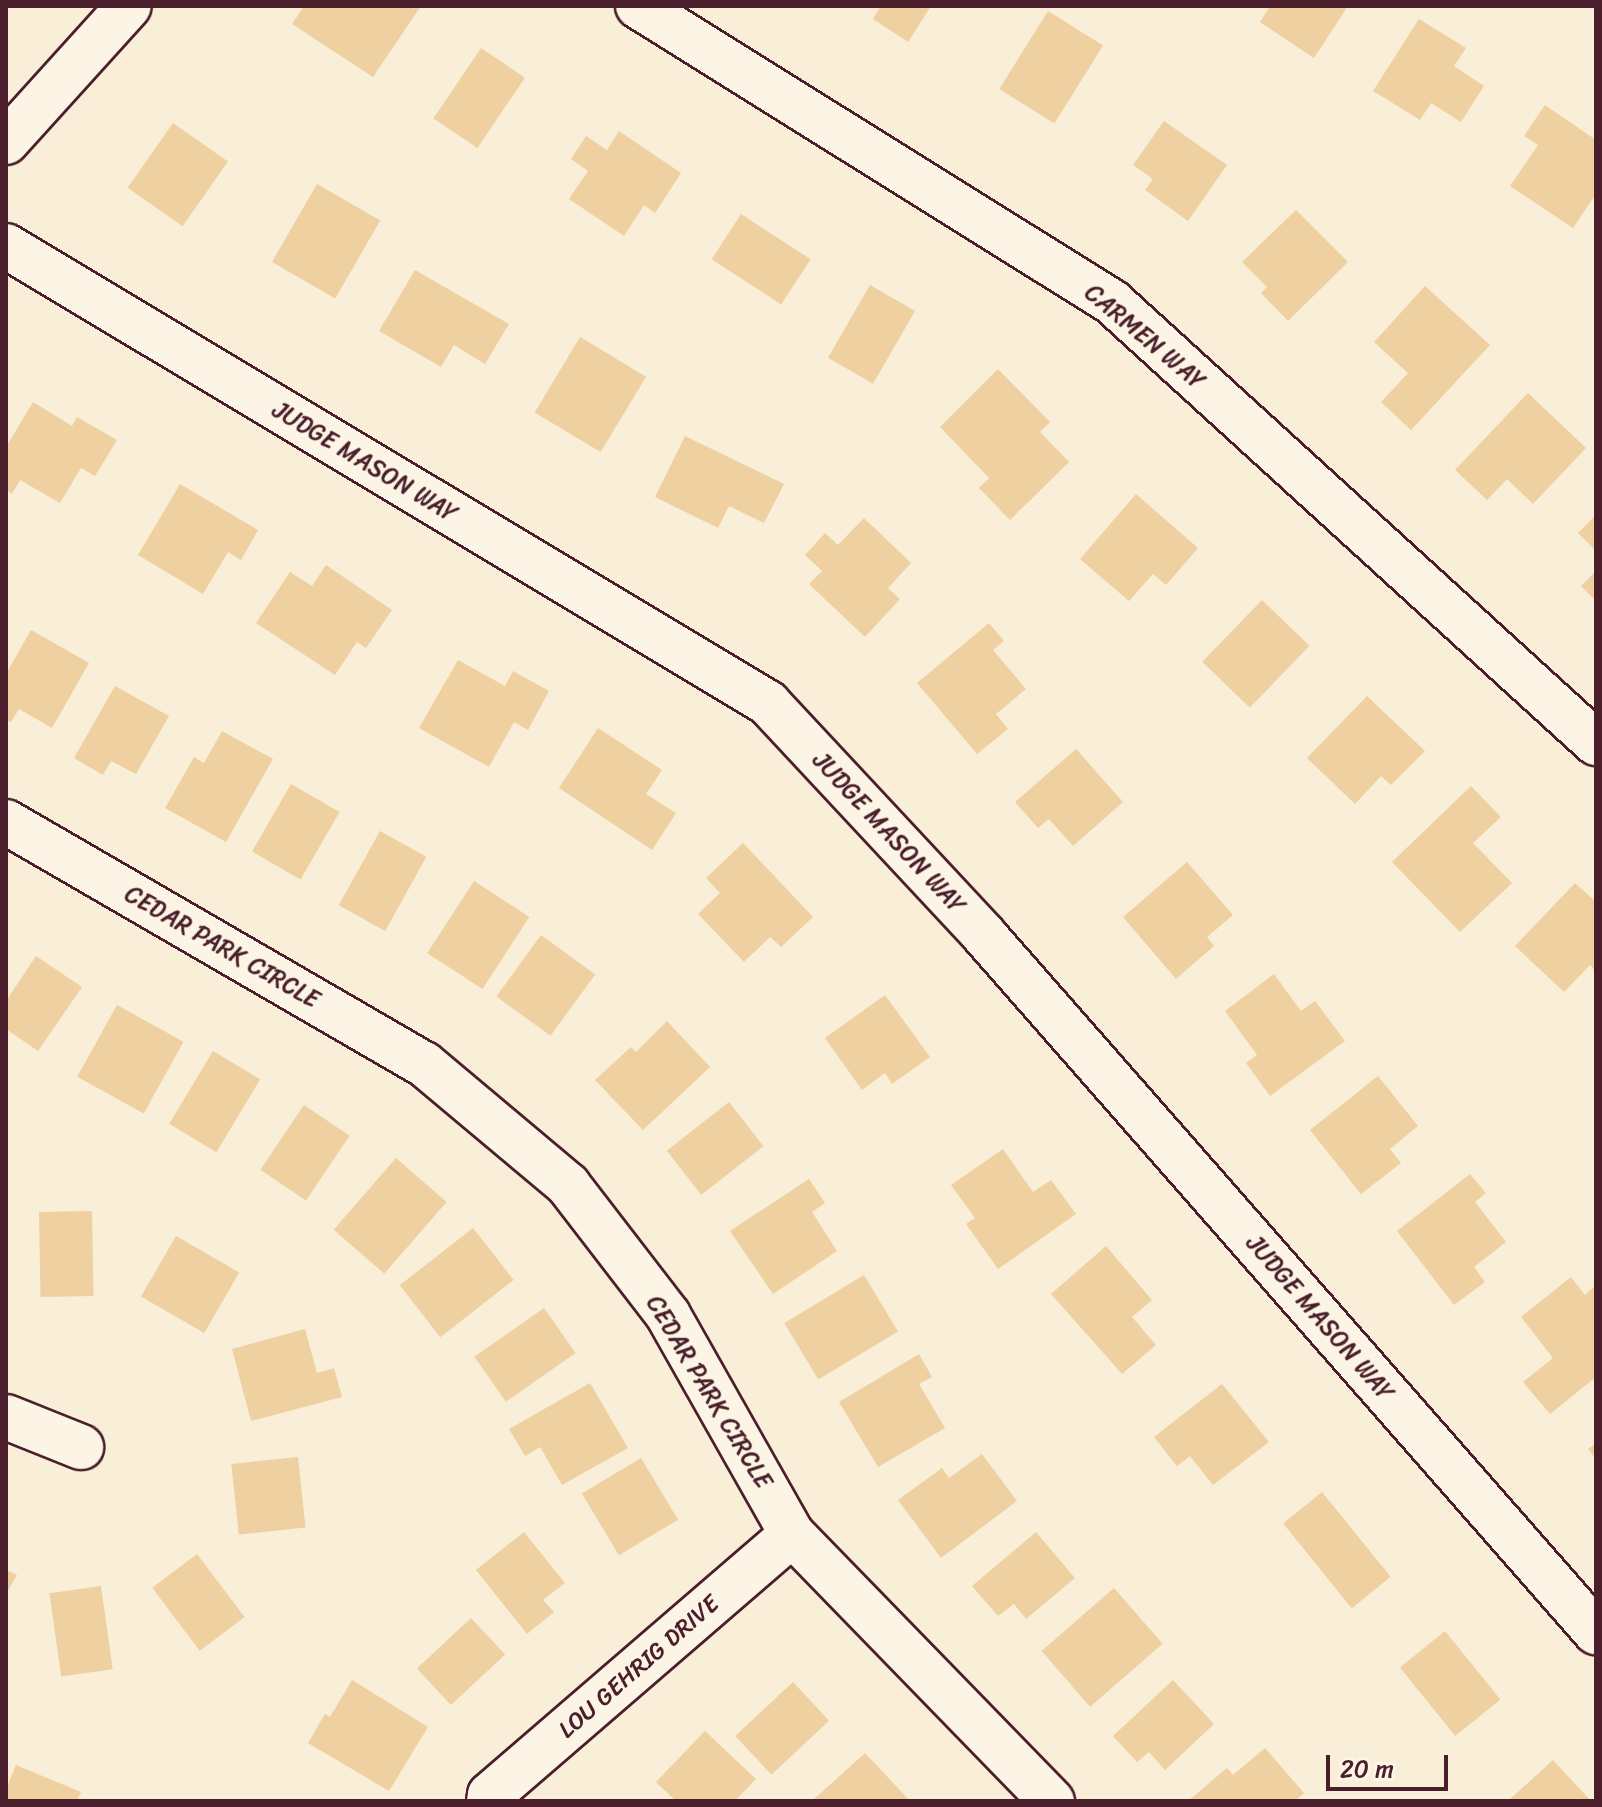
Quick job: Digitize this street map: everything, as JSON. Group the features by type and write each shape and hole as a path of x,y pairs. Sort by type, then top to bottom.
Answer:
{"street":[{"path":"6,142 129,6"},
{"name":"CARMEN WAY","path":"638,6 1112,302 1596,743"},
{"name":"JUDGE MASON WAY","path":"6,246 768,703 984,935 1596,1632"},
{"name":"CEDAR PARK CIRCLE","path":"6,822 424,1064 568,1185 668,1315 792,1534 1052,1801"},
{"path":"6,1417 81,1447"},
{"name":"LOU GEHRIG DRIVE","path":"489,1801 490,1795 792,1534"}],"building":[{"path":"304,6 421,6 373,77 292,24"},
{"path":"881,6 931,6 908,42 873,19"},
{"path":"1270,6 1348,6 1314,58 1260,22"},
{"path":"1048,11 1103,45 1054,123 999,89"},
{"path":"1419,19 1466,48 1454,66 1484,86 1461,122 1431,103 1420,120 1373,91"},
{"path":"481,48 525,78 477,148 433,118"},
{"path":"1545,105 1596,140 1596,194 1573,228 1510,186 1538,145 1524,136"},
{"path":"1164,121 1227,165 1188,221 1145,190 1153,179 1133,165"},
{"path":"173,123 228,161 183,226 128,188"},
{"path":"619,131 681,173 655,213 644,205 624,236 569,199 588,171 571,159 586,136 607,150"},
{"path":"317,184 380,220 335,298 272,262"},
{"path":"1296,210 1348,262 1288,321 1261,293 1267,287 1242,262"},
{"path":"741,214 811,259 781,304 712,259"},
{"path":"415,270 509,324 485,364 454,345 441,367 379,331"},
{"path":"870,285 915,311 873,384 828,358"},
{"path":"1425,286 1490,345 1411,430 1381,402 1408,373 1374,342"},
{"path":"580,337 646,377 601,452 535,412"},
{"path":"998,369 1050,422 1040,432 1069,462 1010,520 979,488 989,478 940,427"},
{"path":"1528,393 1586,448 1533,504 1507,479 1487,500 1455,470"},
{"path":"33,402 72,426 77,417 117,440 95,476 81,468 60,503 20,480 12,494 6,490 6,447"},
{"path":"685,436 784,484 764,523 729,506 718,528 655,497"},
{"path":"180,484 258,530 241,560 228,552 203,594 138,555"},
{"path":"1136,494 1198,548 1166,585 1153,574 1129,601 1080,559"},
{"path":"1596,515 1596,551 1578,533"},
{"path":"864,518 911,563 888,588 900,599 865,637 809,584 822,571 805,555 825,533 838,545"},
{"path":"326,565 392,610 366,648 357,642 335,675 256,623 290,572 312,586"},
{"path":"1596,571 1596,601 1581,586"},
{"path":"1262,600 1309,646 1250,708 1202,662"},
{"path":"989,623 1004,641 993,650 1026,689 996,714 1008,729 977,754 917,683"},
{"path":"31,630 89,663 52,728 19,709 11,722 6,720 6,674"},
{"path":"458,660 505,686 513,671 549,691 528,730 514,722 489,767 419,728"},
{"path":"115,686 169,716 136,774 111,761 103,775 74,758"},
{"path":"1367,696 1425,751 1391,785 1381,776 1355,804 1307,758"},
{"path":"598,728 662,770 646,794 676,813 652,850 559,788"},
{"path":"222,731 273,759 226,842 165,808 194,757 204,763"},
{"path":"1076,749 1123,802 1073,846 1049,819 1038,828 1015,802"},
{"path":"291,784 339,812 300,880 252,852"},
{"path":"1471,786 1501,817 1473,843 1512,883 1460,932 1392,862"},
{"path":"380,831 426,857 385,931 339,905"},
{"path":"743,843 813,917 781,947 770,937 744,962 698,914 720,893 706,878"},
{"path":"1187,862 1233,915 1207,937 1214,946 1176,979 1123,917"},
{"path":"474,881 529,917 483,989 427,953"},
{"path":"1575,883 1596,902 1596,972 1590,965 1564,992 1515,946"},
{"path":"541,935 595,974 551,1036 496,996"},
{"path":"36,956 82,987 38,1051 6,1029 6,1001"},
{"path":"1274,974 1301,1011 1315,1001 1345,1041 1270,1096 1246,1063 1257,1055 1225,1011"},
{"path":"885,995 930,1057 892,1084 885,1073 862,1090 825,1038"},
{"path":"117,1005 183,1042 144,1114 77,1077"},
{"path":"667,1021 710,1067 643,1130 595,1080 631,1047 636,1052"},
{"path":"213,1051 260,1079 216,1152 169,1124"},
{"path":"1378,1076 1418,1126 1390,1149 1401,1163 1361,1194 1310,1130"},
{"path":"729,1102 763,1146 701,1195 667,1151"},
{"path":"304,1105 350,1136 306,1200 260,1170"},
{"path":"1003,1149 1033,1192 1051,1180 1076,1214 998,1269 966,1224 975,1218 951,1185"},
{"path":"396,1158 447,1202 384,1274 334,1230"},
{"path":"1470,1174 1486,1193 1475,1202 1506,1242 1474,1267 1485,1282 1454,1305 1397,1231"},
{"path":"809,1179 825,1203 812,1212 837,1251 773,1294 730,1231"},
{"path":"92,1211 93,1296 40,1297 39,1212"},
{"path":"473,1228 514,1280 440,1337 400,1285"},
{"path":"176,1236 239,1272 204,1333 141,1297"},
{"path":"1106,1246 1152,1300 1132,1317 1156,1345 1122,1374 1051,1294"},
{"path":"864,1275 898,1332 818,1379 784,1323"},
{"path":"1571,1277 1585,1295 1596,1285 1596,1377 1550,1414 1523,1382 1553,1358 1521,1317"},
{"path":"544,1308 576,1353 506,1402 474,1357"},
{"path":"305,1329 317,1373 334,1368 342,1397 251,1421 232,1349"},
{"path":"919,1354 932,1377 919,1384 945,1428 878,1467 839,1402"},
{"path":"590,1383 628,1448 562,1485 540,1447 525,1456 509,1429"},
{"path":"1222,1384 1269,1442 1213,1485 1190,1456 1177,1466 1154,1437"},
{"path":"1596,1443 1596,1459 1588,1449"},
{"path":"982,1454 1017,1501 941,1558 898,1500 942,1468 949,1478"},
{"path":"298,1457 305,1528 239,1535 231,1464"},
{"path":"641,1458 678,1520 619,1555 582,1494"},
{"path":"1322,1492 1391,1577 1352,1608 1283,1523"},
{"path":"524,1532 565,1583 543,1600 554,1612 527,1634 476,1570"},
{"path":"1036,1532 1075,1578 1026,1619 1014,1604 998,1616 972,1586"},
{"path":"197,1554 245,1617 200,1651 152,1588"},
{"path":"6,1570 17,1575 6,1594"},
{"path":"101,1586 113,1669 61,1676 50,1593"},
{"path":"1114,1588 1163,1644 1090,1707 1042,1651"},
{"path":"471,1618 505,1655 451,1705 417,1668"},
{"path":"1445,1631 1500,1699 1455,1736 1400,1668"},
{"path":"352,1680 428,1727 389,1791 308,1743 325,1714 330,1717"},
{"path":"1173,1680 1214,1724 1165,1770 1149,1752 1137,1762 1113,1736"},
{"path":"793,1682 829,1721 771,1775 735,1736"},
{"path":"705,1731 756,1779 735,1801 676,1801 656,1782"},
{"path":"1265,1748 1304,1793 1295,1801 1188,1801 1227,1768 1233,1775"},
{"path":"865,1753 910,1801 812,1801"},
{"path":"1553,1760 1591,1801 1508,1801"},
{"path":"16,1765 81,1792 77,1801 6,1801 6,1789"}]}
